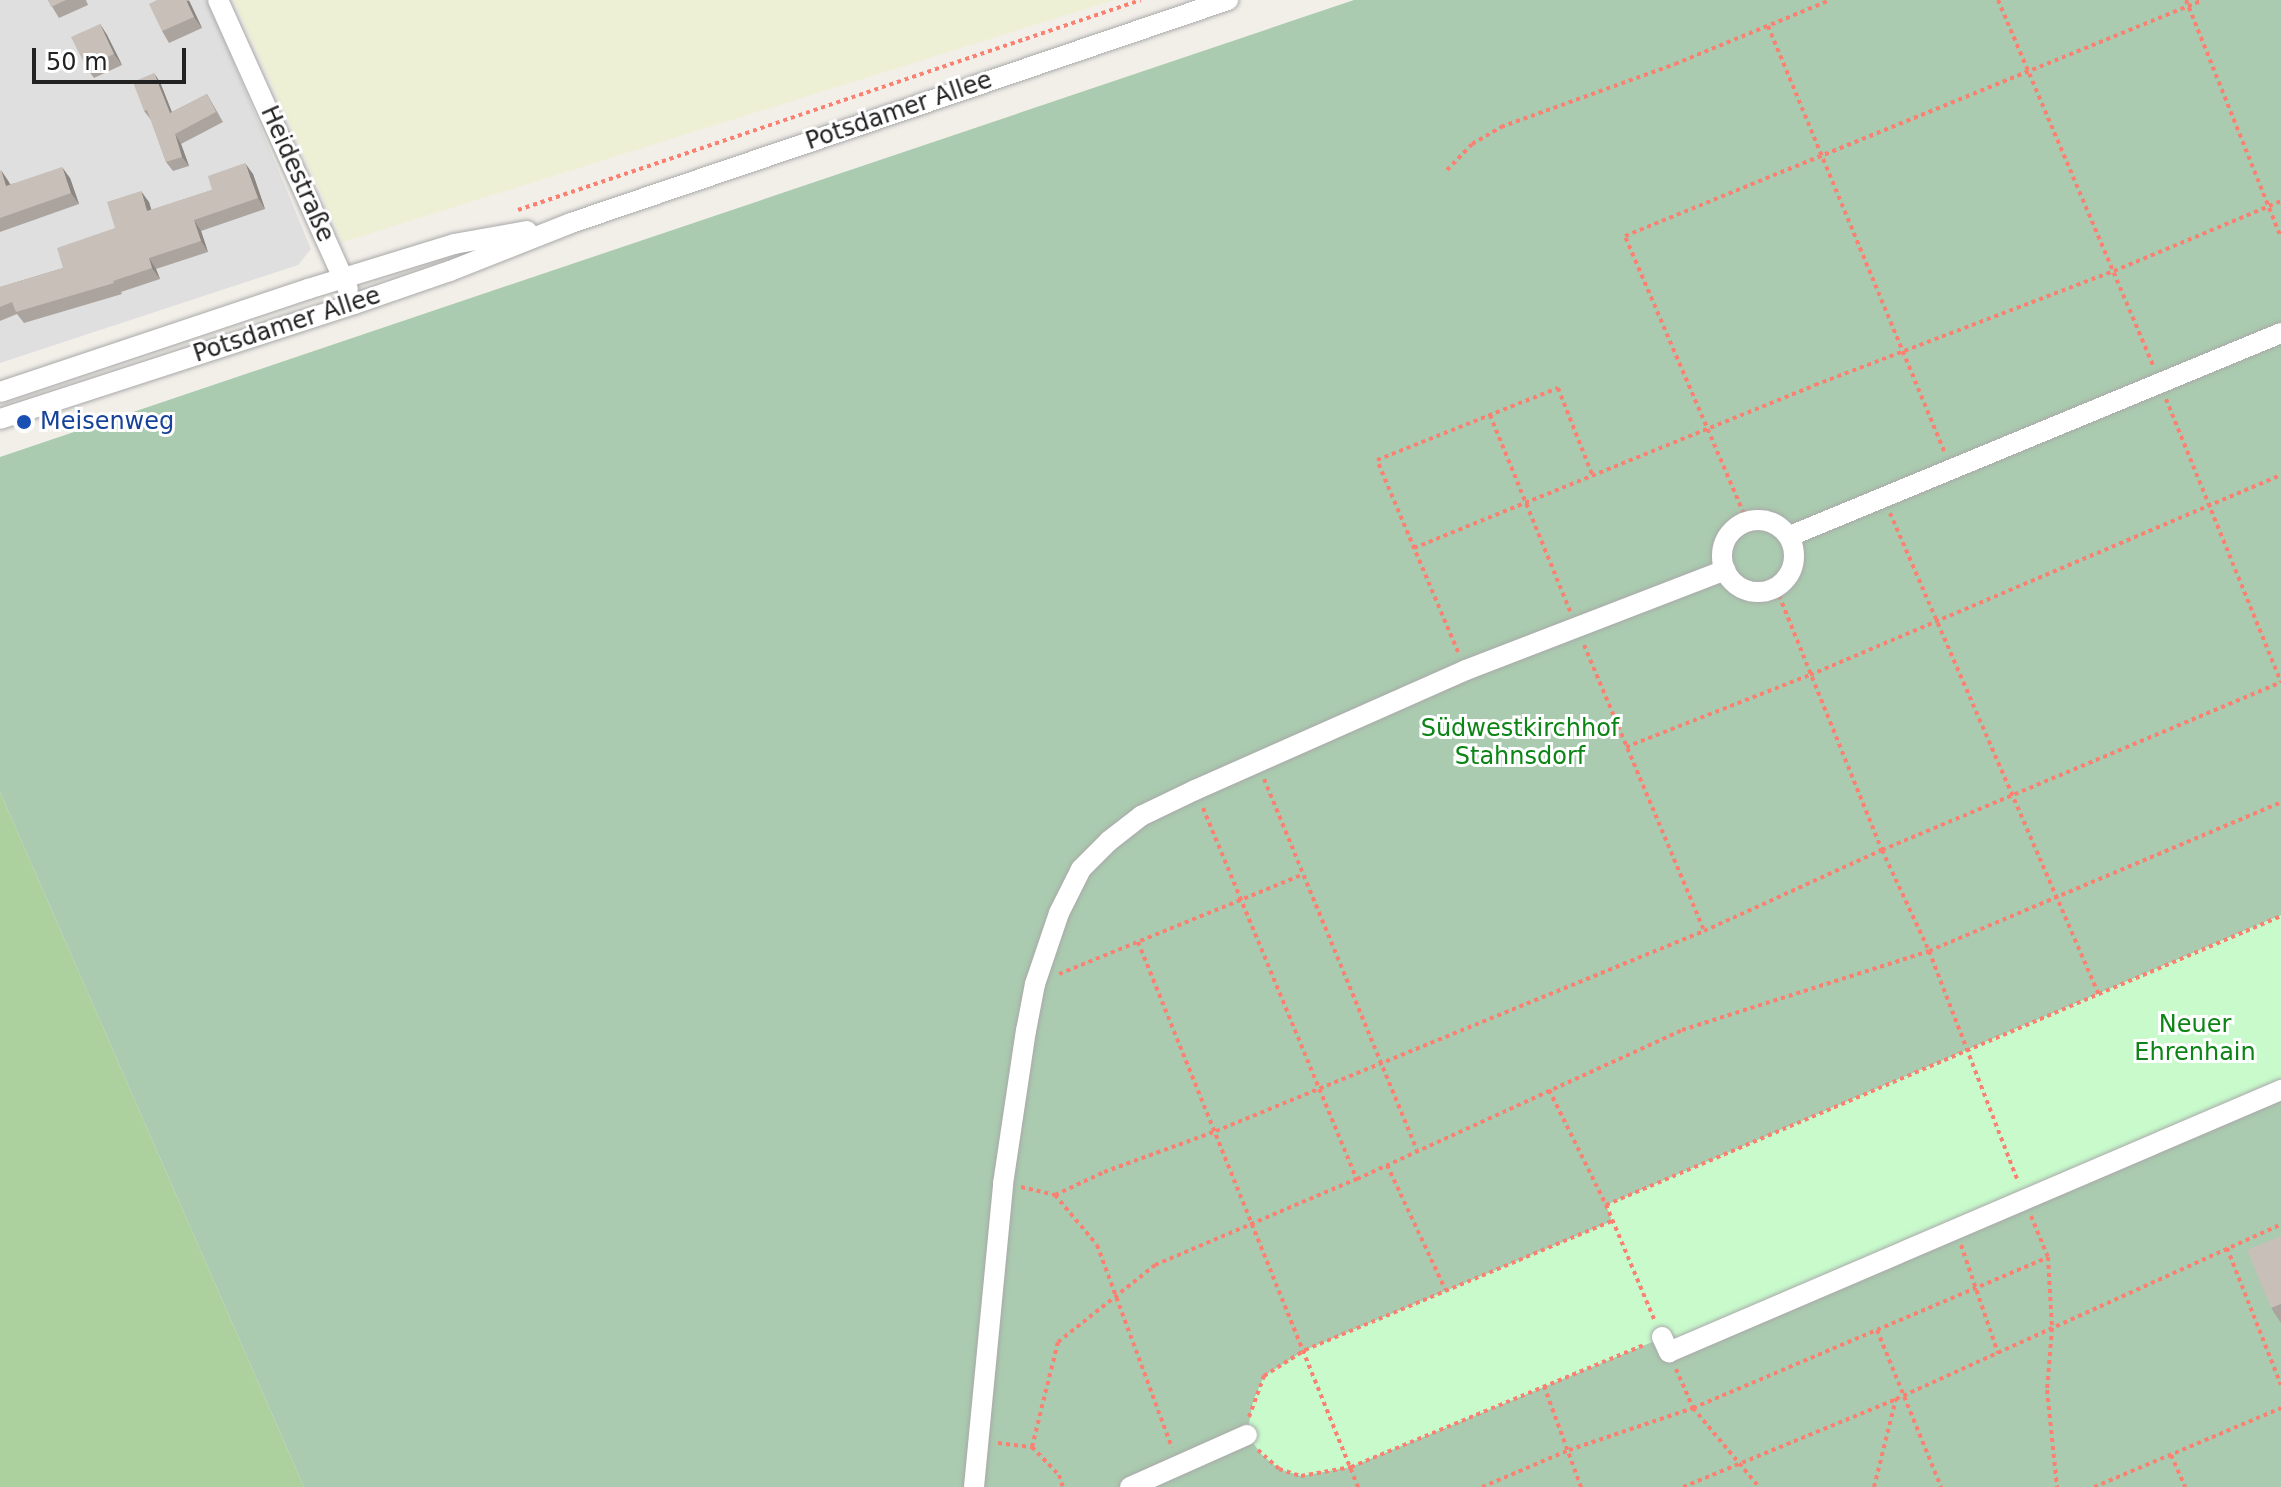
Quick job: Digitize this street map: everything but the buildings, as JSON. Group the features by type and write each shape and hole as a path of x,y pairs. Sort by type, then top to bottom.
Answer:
{"street":[{"name":"Heidestraße","path":"218,0 354,304"},
{"name":"Potsdamer Allee","path":"0,419 354,304 450,271 571,223 1228,0"},
{"name":"Potsdamer Allee","path":"0,392 454,244 571,223"},
{"path":"1790,536 2281,333"},
{"path":"1747,521 1771,521 1790,536 1795,559 1792,571 1776,588 1752,592 1731,580 1725,570 1723,546 1728,535 1747,521"},
{"path":"974,1487 1003,1184 1035,984 1059,913 1081,869 1109,841 1141,816 1195,790 1466,670 1725,570"},
{"path":"1666,1345 1955,1229 2281,1090"},
{"path":"1130,1487 1247,1435"}],"path":[{"path":"510,213 1141,0"},
{"path":"1447,170 1472,144 1501,127 1675,64 1830,0"},
{"path":"1003,1184 1055,1195 1104,1172 1381,1065 1704,931 1882,850 2281,682 2114,271 1998,0"},
{"path":"2186,0 2281,237"},
{"path":"1747,521 1625,236 2203,0"},
{"path":"1768,26 1952,470"},
{"path":"1414,548 2114,271 2281,201"},
{"path":"1466,670 1377,460 1558,388 1593,477"},
{"path":"1490,415 1704,931"},
{"path":"1626,747 1810,675 2281,475"},
{"path":"1884,499 2015,794 2099,995"},
{"path":"1776,588 1882,850 1929,951 2048,1257 2052,1328 2047,1390 2057,1487"},
{"path":"1258,763 1301,875 1417,1150"},
{"path":"1195,790 1357,1179"},
{"path":"1032,1447 1058,1342 1155,1265 1357,1179 1682,1030 1929,951 2281,802"},
{"path":"1035,984 1301,875"},
{"path":"1606,1205 2281,916"},
{"path":"1138,942 1254,1222 1358,1487"},
{"path":"1549,1090 1606,1205 1693,1408 1759,1487"},
{"path":"1387,1165 1445,1289"},
{"path":"1055,1195 1097,1245 1178,1465"},
{"path":"1612,1221 1305,1350 1264,1376 1253,1401 1247,1435 1262,1455 1279,1469 1301,1476 1351,1467 1544,1386 1666,1345"},
{"path":"1683,1487 1896,1399 2281,1224"},
{"path":"1955,1229 1978,1287 1998,1353"},
{"path":"2227,1248 2281,1385"},
{"path":"1482,1487 1569,1450 1693,1408 2048,1257"},
{"path":"1877,1330 1941,1487"},
{"path":"1544,1386 1581,1487"},
{"path":"1874,1487 1896,1399"},
{"path":"2094,1487 2281,1408"},
{"path":"979,1440 1032,1447 1059,1475 1063,1487"},
{"path":"2171,1455 2185,1487"}],"shaded area":[{"path":"0,0 208,0 311,249 298,265 0,363"}],"green space":[{"path":"234,0 1114,0 343,242"},
{"name":"Südwestkirchhof Stahnsdorf","path":"1354,0 2281,0 2281,1487 304,1487 0,792 0,457"},
{"path":"0,792 304,1487 0,1487"},
{"name":"Neuer Ehrenhain","path":"2281,915 2281,1090 1669,1352 1662,1338 1351,1467 1301,1476 1279,1469 1262,1455 1247,1435 1253,1401 1264,1376 1305,1350 1612,1221 1606,1205"}],"place":[{"name":"Meisenweg","path":"24,422"}]}
